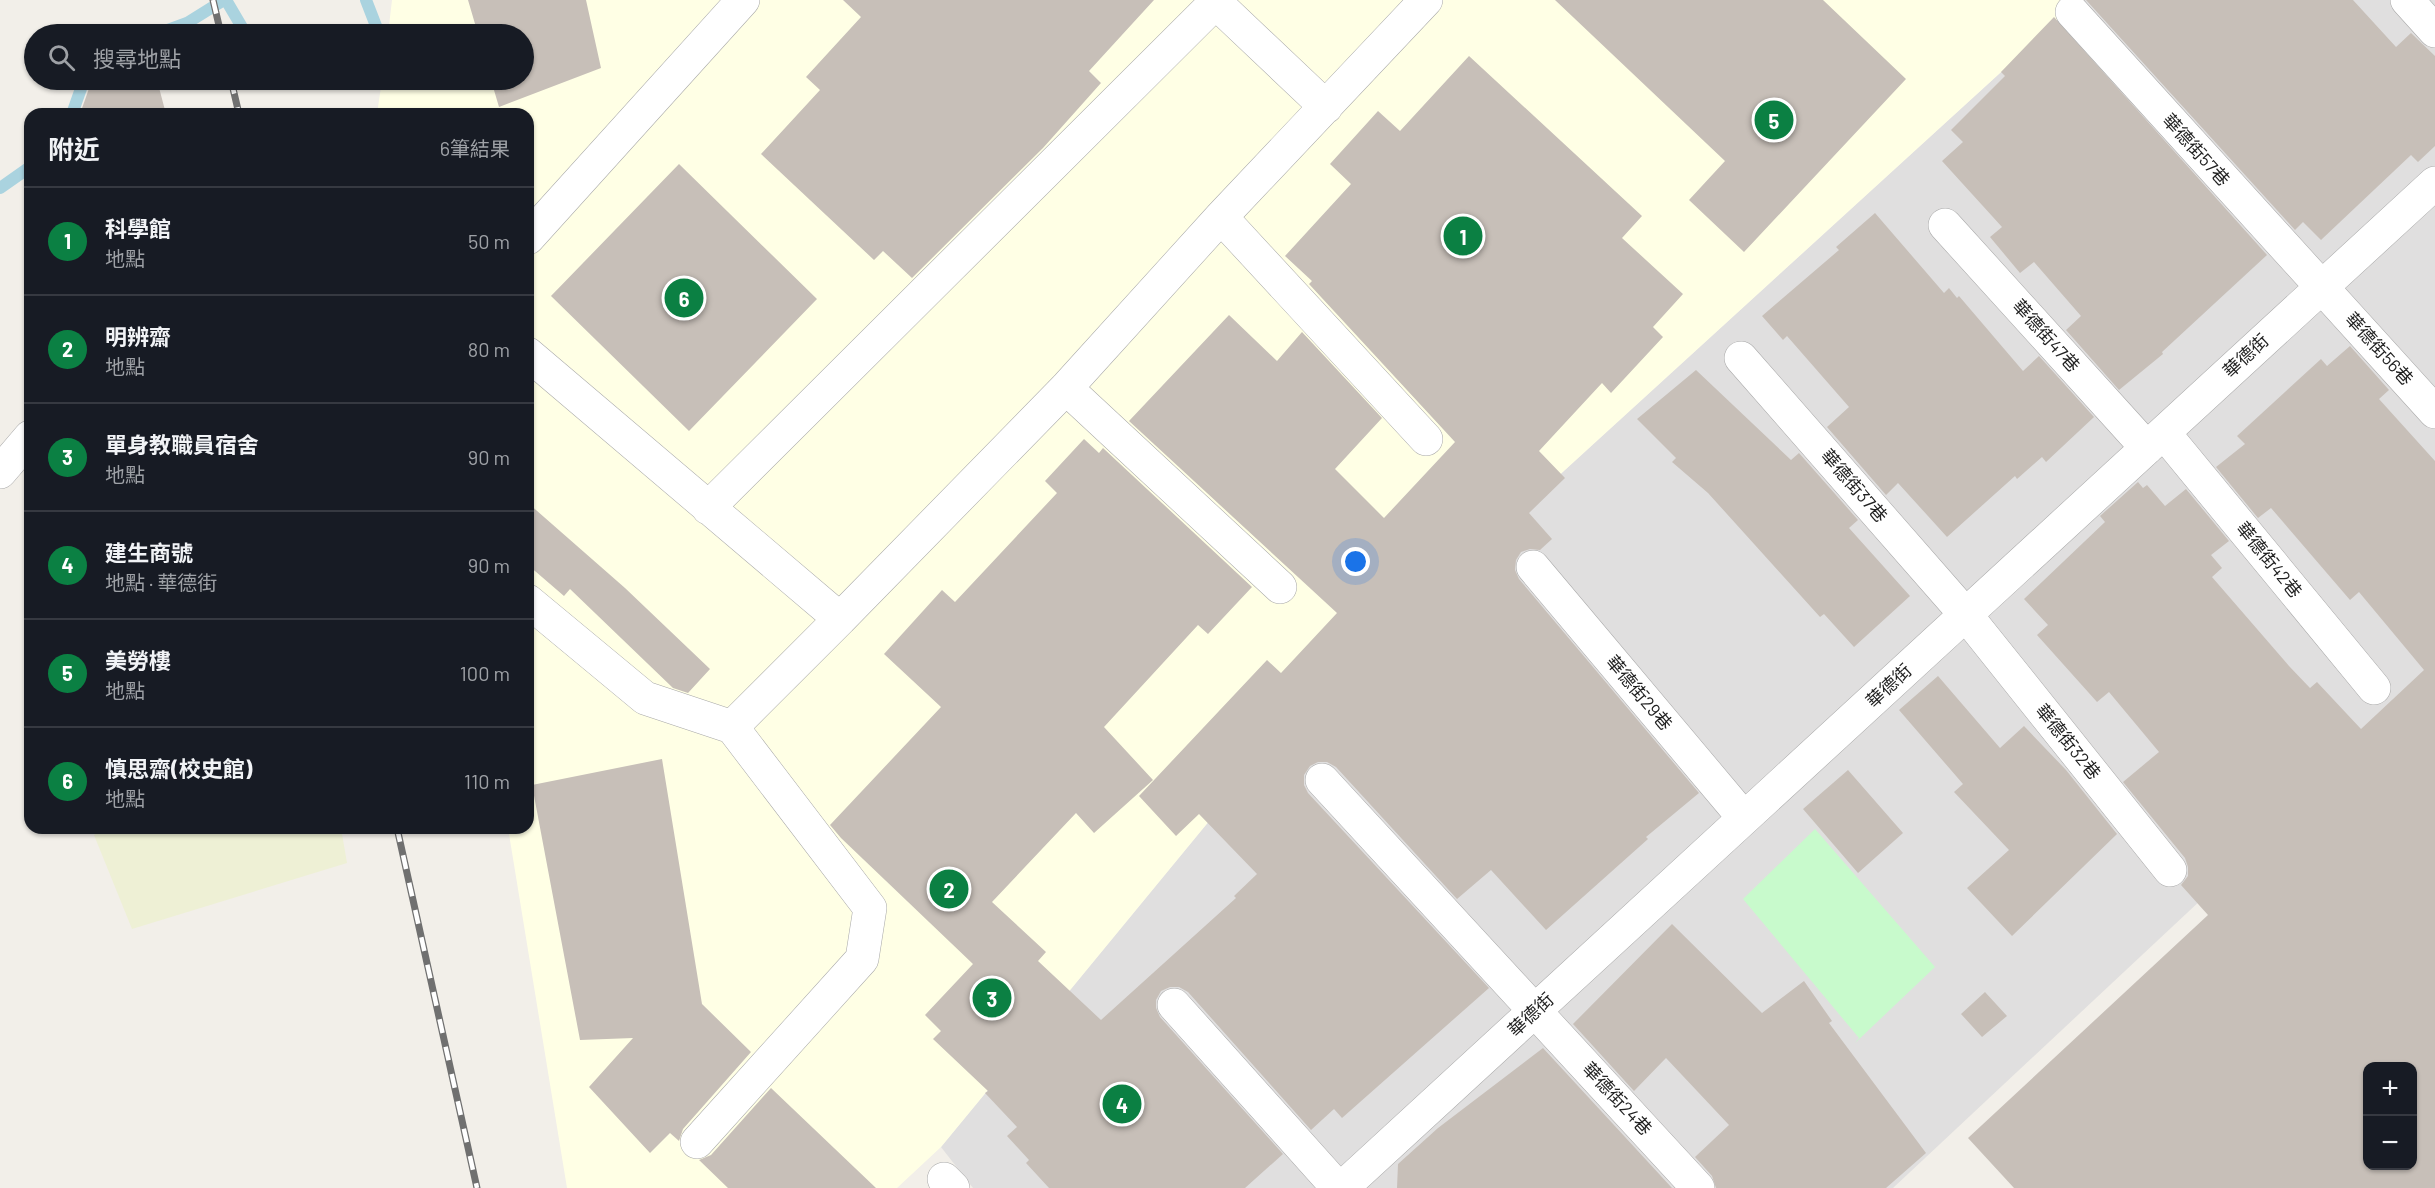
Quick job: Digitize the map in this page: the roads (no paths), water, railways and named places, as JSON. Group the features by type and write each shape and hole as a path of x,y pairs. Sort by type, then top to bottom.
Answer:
{"street":[{"path":"534,231 743,0"},
{"path":"732,728 1066,388 1221,218 1426,0"},
{"path":"2407,0 2435,31"},
{"path":"708,508 1216,1 1326,107"},
{"name":"華德街57巷","path":"2072,12 2279,243 2322,286"},
{"name":"華德街","path":"1340,1188 2435,183"},
{"path":"1221,218 1426,439"},
{"name":"華德街47巷","path":"1945,225 2156,440"},
{"name":"華德街56巷","path":"2322,286 2435,412"},
{"name":"華德街37巷","path":"1741,358 1966,615"},
{"path":"534,359 840,619"},
{"path":"1066,388 1280,587"},
{"name":"華德街42巷","path":"2156,440 2374,688"},
{"path":"0,471 24,444"},
{"name":"華德街29巷","path":"1533,567 1744,818"},
{"path":"534,606 645,698 732,728 870,908 862,959 697,1142"},
{"name":"華德街32巷","path":"1966,615 2170,870"},
{"name":"華德街24巷","path":"1322,780 1698,1188"},
{"path":"1174,1005 1340,1188"}],"waterway":[{"path":"184,24 224,0"},
{"path":"226,0 240,24"},
{"path":"366,0 375,24"},
{"path":"74,108 80,90"},
{"path":"0,188 24,171"}],"railway":[{"path":"213,0 219,24"},
{"path":"233,90 238,108"},
{"path":"398,834 477,1188"}],"place":[{"name":"美勞樓","path":"1774,120"},
{"name":"科學館","path":"1463,236"},
{"name":"慎思齋(校史館)","path":"684,298"},
{"name":"明辨齋","path":"949,889"},
{"name":"單身教職員宿舍","path":"992,998"},
{"name":"建生商號","path":"1122,1104"}]}
